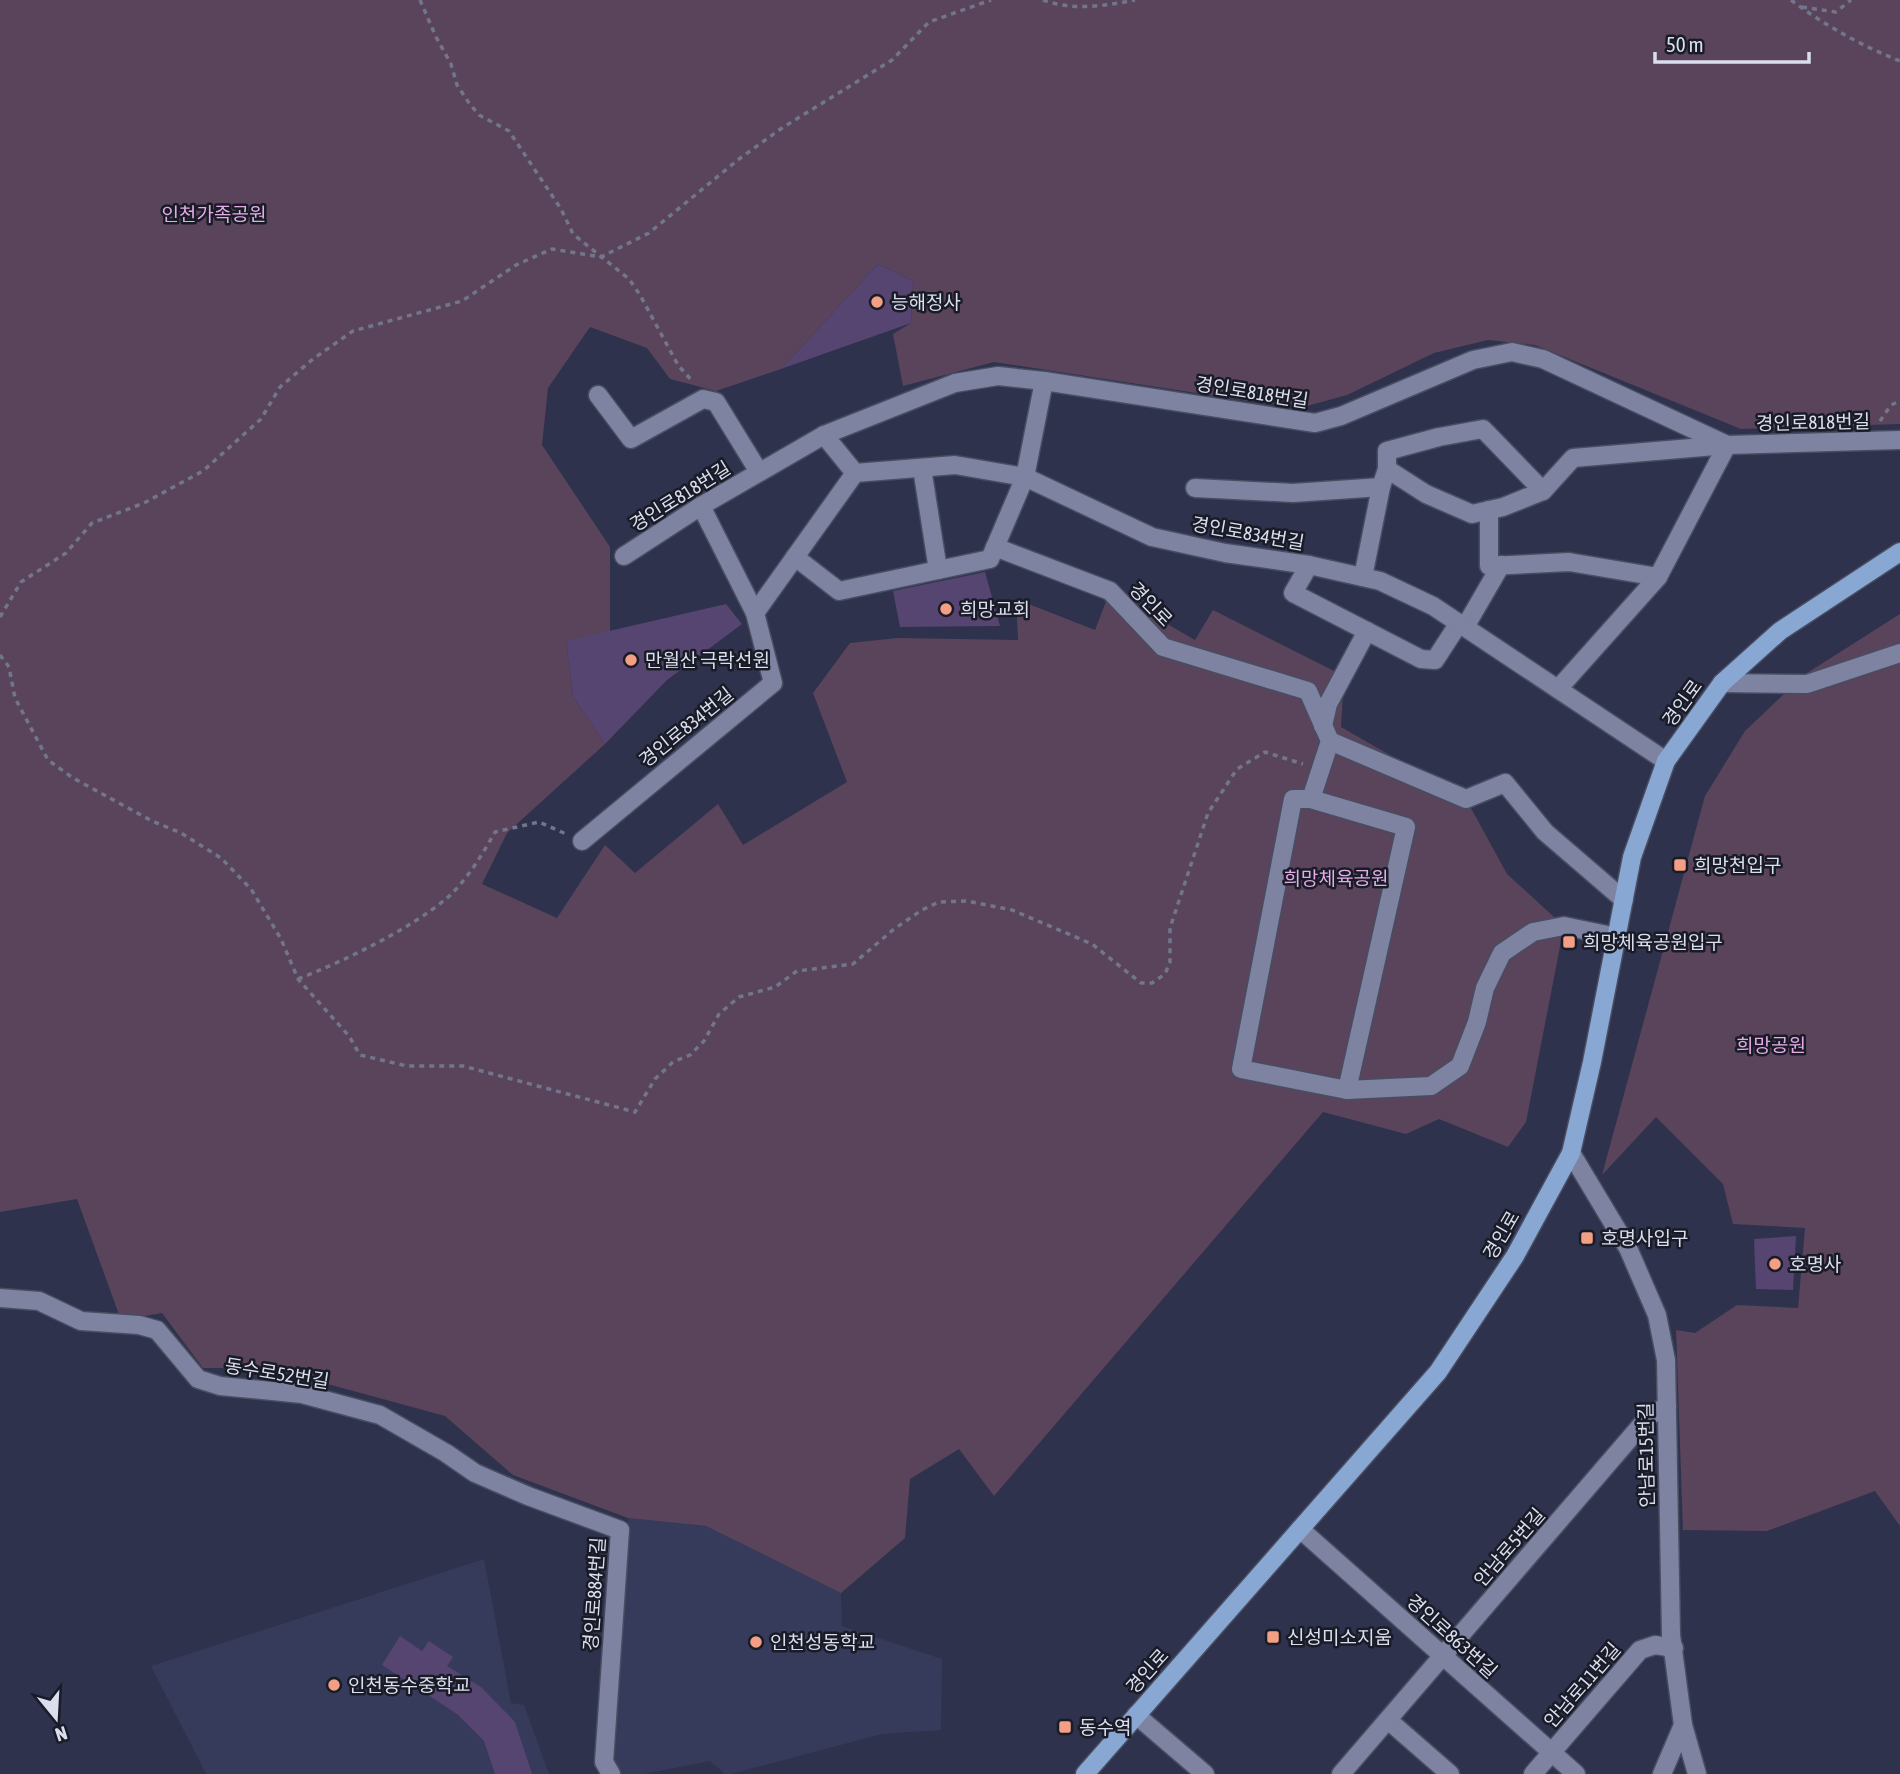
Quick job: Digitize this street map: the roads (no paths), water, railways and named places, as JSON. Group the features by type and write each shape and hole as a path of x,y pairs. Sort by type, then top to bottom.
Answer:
{"main road":[{"name":"경인로","path":"1085,1774 1438,1372 1515,1256 1570,1153 1592,1062 1632,857 1667,761 1722,683 1780,631 1900,552"}],"street":[{"name":"경인로818번길","path":"624,555 701,506 824,435 955,383 998,376 1315,423 1341,416 1473,360 1512,352 1543,359 1727,445"},
{"path":"795,557 839,591 990,559 1025,477 1044,381"},
{"name":"경인로818번길","path":"598,395 631,439 703,399 716,402 759,472"},
{"path":"1363,577 1387,469 1387,451 1483,429 1543,491"},
{"path":"701,506 755,613 855,473 824,435"},
{"name":"경인로818번길","path":"1387,469 1426,494 1472,514 1503,507 1543,491 1573,458 1727,445 1900,440"},
{"path":"1558,689 1658,577 1727,445"},
{"name":"경인로834번길","path":"855,473 955,465 1025,477 1152,537 1225,553 1309,565 1380,581 1433,606 1667,761"},
{"path":"922,468 938,570"},
{"path":"1195,488 1293,493 1381,487"},
{"path":"1489,510 1489,566 1569,562 1658,577"},
{"name":"경인로","path":"995,547 1110,591 1163,647 1308,691 1326,734"},
{"path":"1309,565 1293,593 1421,659 1435,660 1462,625 1501,565"},
{"name":"경인로834번길","path":"582,841 773,684 755,613"},
{"path":"1311,799 1320,772 1328,704 1367,631"},
{"name":"경인로","path":"1722,683 1807,684 1900,653"},
{"path":"1326,734 1466,799 1505,783 1545,832 1624,900"},
{"path":"1347,1090 1406,827 1311,799 1293,799 1241,1069 1347,1090 1431,1086 1460,1066 1477,1022 1485,988 1502,953 1533,932 1564,926 1617,937"},
{"name":"안남로15번길","path":"1570,1153 1628,1248 1657,1315 1666,1360 1671,1635 1683,1725 1697,1774"},
{"name":"동수로52번길","path":"0,1298 40,1300 80,1321 139,1325 157,1330 198,1379 220,1386 302,1394 380,1415 475,1473"},
{"name":"안남로5번길","path":"1341,1774 1649,1416 1667,1406"},
{"name":"경인로884번길","path":"475,1473 620,1530 604,1762 611,1774"},
{"name":"경인로863번길","path":"1300,1530 1576,1774"},
{"name":"안남로11번길","path":"1533,1774 1640,1650 1655,1645 1674,1648"},
{"name":"경인로","path":"1136,1715 1205,1774"},
{"path":"1388,1720 1447,1772"},
{"path":"1662,1774 1683,1725"}],"place":[{"name":"능해정사","path":"877,302"},
{"name":"희망교회","path":"946,609"},
{"name":"만월산 극락선원","path":"631,660"},
{"name":"희망천입구","path":"1680,865"},
{"name":"희망체육공원입구","path":"1569,942"},
{"name":"호명사입구","path":"1587,1238"},
{"name":"호명사","path":"1775,1264"},
{"name":"신성미소지움","path":"1273,1637"},
{"name":"인천성동학교","path":"756,1642"},
{"name":"인천동수중학교","path":"334,1685"},
{"name":"동수역","path":"1065,1727"}],"park label":[{"name":"인천가족공원","path":"214,214"},
{"name":"희망체육공원","path":"1336,878"},
{"name":"희망공원","path":"1771,1045"}]}
